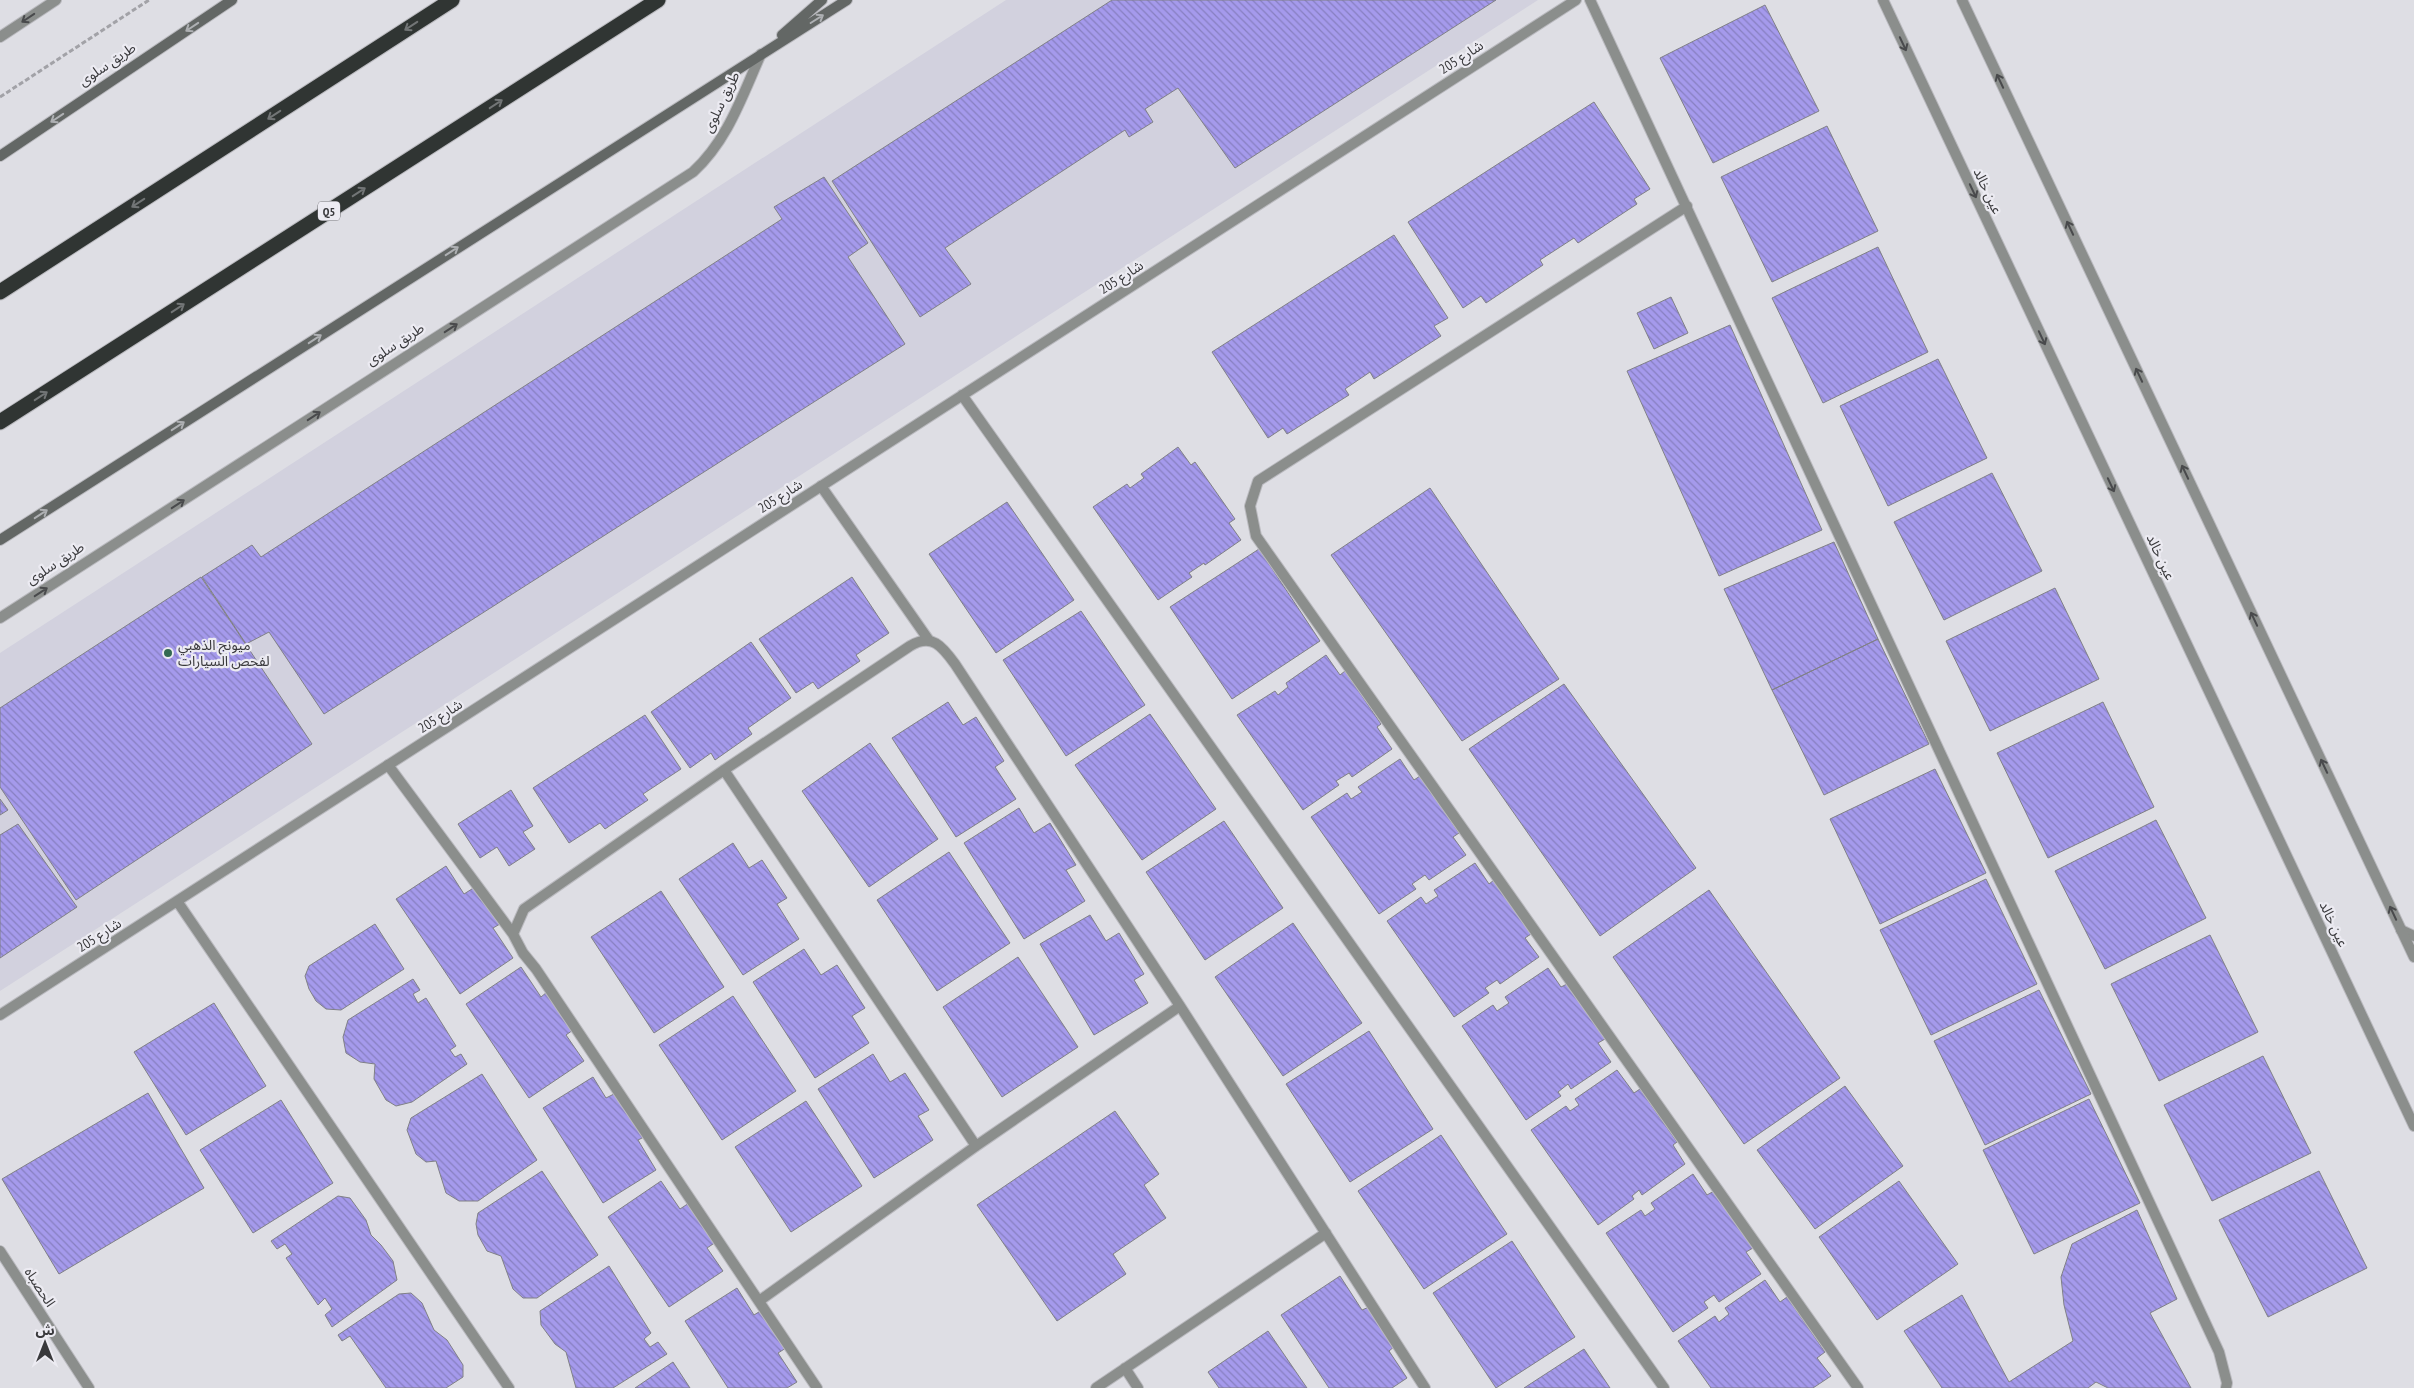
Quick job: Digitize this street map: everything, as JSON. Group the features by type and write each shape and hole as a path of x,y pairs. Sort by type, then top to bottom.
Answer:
{"highway":[{"path":"0,292 452,0"},
{"name":"Q5","path":"0,422 658,0"}],"main road":[{"name":"طريق سلوى","path":"0,156 232,0"},
{"path":"761,54 822,0"},
{"name":"طريق سلوى","path":"0,540 847,0"}],"street":[{"path":"0,37 56,0"},
{"name":"شارع 205","path":"0,1016 1576,0"},
{"path":"1590,0 2219,1352 2228,1383 2226,1388"},
{"name":"عين خالد","path":"1882,0 2414,1126"},
{"path":"1962,0 2414,957"},
{"name":"طريق سلوى","path":"0,618 693,172 707,159 728,128 761,54"},
{"path":"1687,206 1258,481 1250,506 1256,536 1858,1388"},
{"path":"962,395 1664,1388"},
{"path":"821,486 928,639 938,645 955,664 1180,1006 1425,1388"},
{"path":"512,934 524,909 724,770 910,646 928,639"},
{"path":"388,765 512,934 523,954 536,968 817,1388"},
{"path":"724,770 976,1146"},
{"path":"177,901 510,1388"},
{"path":"2401,930 2414,936"},
{"path":"759,1301 976,1146 1180,1006"},
{"path":"1096,1388 1326,1233"},
{"name":"الحصباه","path":"0,1252 90,1388"},
{"path":"1125,1368 1138,1388"}],"path":[{"path":"0,97 148,0"}],"shaded area":[{"path":"1006,0 1538,0 0,991 0,653"}],"building":[{"path":"1112,0 1496,0 1235,168 1178,88 1145,109 1153,122 1129,137 1125,130 945,248 971,284 920,317 832,181"},
{"path":"1765,5 1819,111 1713,163 1660,58"},
{"path":"1594,102 1650,189 1634,199 1637,204 1578,243 1574,238 1540,260 1543,265 1486,303 1481,296 1463,308 1408,222"},
{"path":"1827,126 1878,231 1772,282 1721,177"},
{"path":"824,177 868,243 848,257 905,344 324,714 269,632 246,644 202,577 252,545 261,557 782,219 774,207"},
{"path":"1394,235 1448,318 1434,326 1441,336 1374,379 1370,372 1345,389 1349,395 1287,434 1283,428 1268,438 1212,352"},
{"path":"1878,247 1928,352 1823,403 1772,298"},
{"path":"1671,297 1688,333 1654,349 1637,313"},
{"path":"1730,325 1822,530 1719,576 1627,371"},
{"path":"1938,359 1987,458 1888,506 1840,406"},
{"path":"1178,447 1191,465 1195,462 1235,519 1229,523 1241,540 1205,565 1204,563 1189,573 1192,577 1158,600 1093,507 1127,484 1130,488 1144,478 1141,474"},
{"path":"1992,473 2042,571 1944,620 1894,522"},
{"path":"1430,488 1559,679 1462,741 1331,555"},
{"path":"1007,502 1074,600 996,653 929,554"},
{"path":"1834,542 1878,639 1772,690 1724,589"},
{"path":"1259,549 1320,641 1232,699 1170,607"},
{"path":"201,577 312,744 76,900 0,787 0,708"},
{"path":"852,577 889,633 856,655 860,661 818,689 813,682 796,693 759,639"},
{"path":"2055,588 2099,679 1990,731 1946,641"},
{"path":"1081,611 1145,705 1066,756 1003,660"},
{"path":"1878,639 1929,744 1824,795 1772,690"},
{"path":"751,642 791,698 748,728 752,734 715,760 711,753 690,768 651,712"},
{"path":"1326,655 1340,675 1345,671 1381,724 1377,727 1392,749 1352,777 1349,773 1336,781 1339,785 1303,810 1237,715 1275,691 1278,695 1288,687 1286,683"},
{"path":"1564,684 1696,868 1600,936 1469,749"},
{"path":"948,702 963,725 976,717 1004,761 995,767 1016,799 956,837 892,738"},
{"path":"2103,702 2154,807 2048,858 1997,753"},
{"path":"1150,714 1216,809 1142,860 1075,765"},
{"path":"645,715 681,769 643,794 648,800 605,829 600,823 569,843 533,788"},
{"path":"870,743 938,839 869,887 802,791"},
{"path":"1400,759 1414,780 1420,776 1459,833 1453,837 1466,855 1429,880 1425,875 1412,884 1416,889 1379,914 1311,817 1347,793 1351,799 1362,792 1358,787"},
{"path":"1935,769 1986,873 1880,924 1830,819"},
{"path":"511,790 533,826 523,832 535,849 509,866 497,847 480,858 458,824"},
{"path":"0,799 8,810 0,815"},
{"path":"1019,808 1034,833 1050,823 1076,865 1066,870 1085,901 1024,939 964,843"},
{"path":"2156,820 2206,918 2105,969 2055,871"},
{"path":"1224,821 1283,908 1205,960 1146,872"},
{"path":"18,824 77,907 0,958 0,835"},
{"path":"733,843 749,868 762,860 787,898 777,904 799,939 743,975 679,879"},
{"path":"949,852 1010,943 937,991 877,900"},
{"path":"1475,863 1489,884 1494,880 1531,934 1525,938 1539,957 1500,984 1497,980 1485,988 1489,993 1454,1017 1387,921 1421,897 1426,904 1438,896 1434,890"},
{"path":"446,866 464,894 475,887 500,924 493,928 513,958 460,994 396,899"},
{"path":"1986,879 2037,984 1931,1035 1880,930"},
{"path":"1709,890 1840,1078 1744,1144 1613,957"},
{"path":"661,891 724,987 654,1033 591,937"},
{"path":"1090,915 1106,941 1119,933 1144,974 1134,980 1148,1003 1094,1035 1040,944"},
{"path":"1293,923 1362,1023 1283,1076 1215,977"},
{"path":"375,924 404,969 341,1010 326,1009 316,1001 309,989 305,976 309,966"},
{"path":"2210,935 2258,1032 2159,1081 2111,984"},
{"path":"804,949 821,975 837,965 865,1008 852,1016 869,1043 815,1078 753,982"},
{"path":"1018,957 1078,1047 1002,1097 943,1007"},
{"path":"521,967 541,997 547,992 573,1030 566,1035 584,1061 529,1098 466,1004"},
{"path":"1548,968 1561,987 1567,984 1605,1039 1598,1043 1611,1062 1571,1089 1568,1084 1558,1092 1561,1096 1526,1120 1462,1026 1493,1005 1497,1011 1509,1003 1505,997"},
{"path":"413,979 420,990 413,994 418,1003 426,998 456,1046 450,1050 455,1057 461,1054 467,1064 412,1102 396,1106 386,1100 374,1079 375,1064 360,1062 346,1053 343,1037 348,1020"},
{"path":"2039,990 2091,1094 1985,1145 1934,1041"},
{"path":"733,996 796,1091 722,1140 659,1045"},
{"path":"214,1003 266,1086 186,1135 134,1052"},
{"path":"1369,1031 1433,1129 1350,1182 1286,1084"},
{"path":"873,1054 890,1082 905,1073 929,1110 918,1116 933,1140 874,1178 818,1089"},
{"path":"2263,1056 2311,1153 2212,1201 2164,1105"},
{"path":"1617,1070 1634,1093 1640,1089 1677,1142 1673,1145 1685,1164 1642,1195 1639,1190 1632,1196 1634,1199 1598,1225 1531,1130 1566,1106 1570,1111 1579,1105 1575,1099"},
{"path":"482,1074 537,1160 478,1201 459,1201 446,1193 436,1161 426,1162 416,1154 407,1130 411,1118"},
{"path":"593,1077 606,1098 616,1093 644,1137 638,1140 656,1170 603,1203 543,1108"},
{"path":"1845,1086 1903,1166 1815,1229 1757,1150"},
{"path":"148,1093 204,1188 59,1274 2,1179"},
{"path":"2089,1099 2140,1203 2034,1254 1983,1150"},
{"path":"281,1100 333,1183 253,1233 200,1150"},
{"path":"806,1101 862,1186 791,1232 735,1147"},
{"path":"1115,1111 1159,1174 1144,1185 1166,1218 1113,1254 1126,1274 1057,1321 977,1205"},
{"path":"1441,1135 1507,1234 1424,1289 1358,1191"},
{"path":"542,1171 598,1255 537,1298 523,1298 513,1289 501,1256 487,1251 478,1235 476,1224 478,1213"},
{"path":"2319,1171 2367,1268 2268,1317 2219,1220"},
{"path":"1693,1174 1707,1195 1714,1191 1753,1248 1746,1252 1761,1274 1719,1302 1714,1295 1704,1302 1708,1308 1673,1332 1606,1233 1641,1210 1645,1216 1655,1209 1651,1203"},
{"path":"661,1181 680,1209 689,1203 716,1242 707,1248 723,1271 669,1307 608,1217"},
{"path":"1899,1181 1958,1264 1877,1320 1819,1237"},
{"path":"338,1196 350,1198 366,1220 371,1235 393,1261 397,1280 332,1327 325,1315 332,1309 325,1298 318,1305 286,1258 292,1254 285,1244 277,1249 271,1241"},
{"path":"2137,1210 2177,1299 2150,1313 2191,1388 2108,1388 2096,1382 2088,1388 1942,1388 1904,1331 1962,1295 2009,1382 2073,1341 2064,1305 2061,1277 2072,1244"},
{"path":"1512,1241 1575,1337 1496,1388 1433,1293"},
{"path":"609,1266 651,1333 644,1339 650,1347 658,1342 667,1354 613,1388 576,1388 566,1352 555,1344 541,1325 540,1311"},
{"path":"1340,1276 1362,1310 1369,1307 1395,1346 1389,1351 1407,1378 1392,1388 1329,1388 1281,1315"},
{"path":"1765,1280 1780,1302 1787,1297 1825,1352 1817,1358 1831,1376 1813,1388 1711,1388 1678,1341 1715,1316 1719,1322 1729,1314 1725,1308"},
{"path":"737,1288 754,1315 762,1310 786,1348 778,1353 797,1382 787,1388 728,1388 685,1321"},
{"path":"411,1293 422,1303 434,1330 447,1340 463,1365 463,1377 446,1388 386,1388 350,1336 342,1341 338,1335 399,1294"},
{"path":"1268,1331 1307,1388 1219,1388 1208,1372"},
{"path":"1584,1349 1610,1388 1524,1388"},
{"path":"673,1362 690,1388 635,1388"}],"place":[{"name":"ميونج الذهبي لفحص السيارات","path":"168,653"}]}
